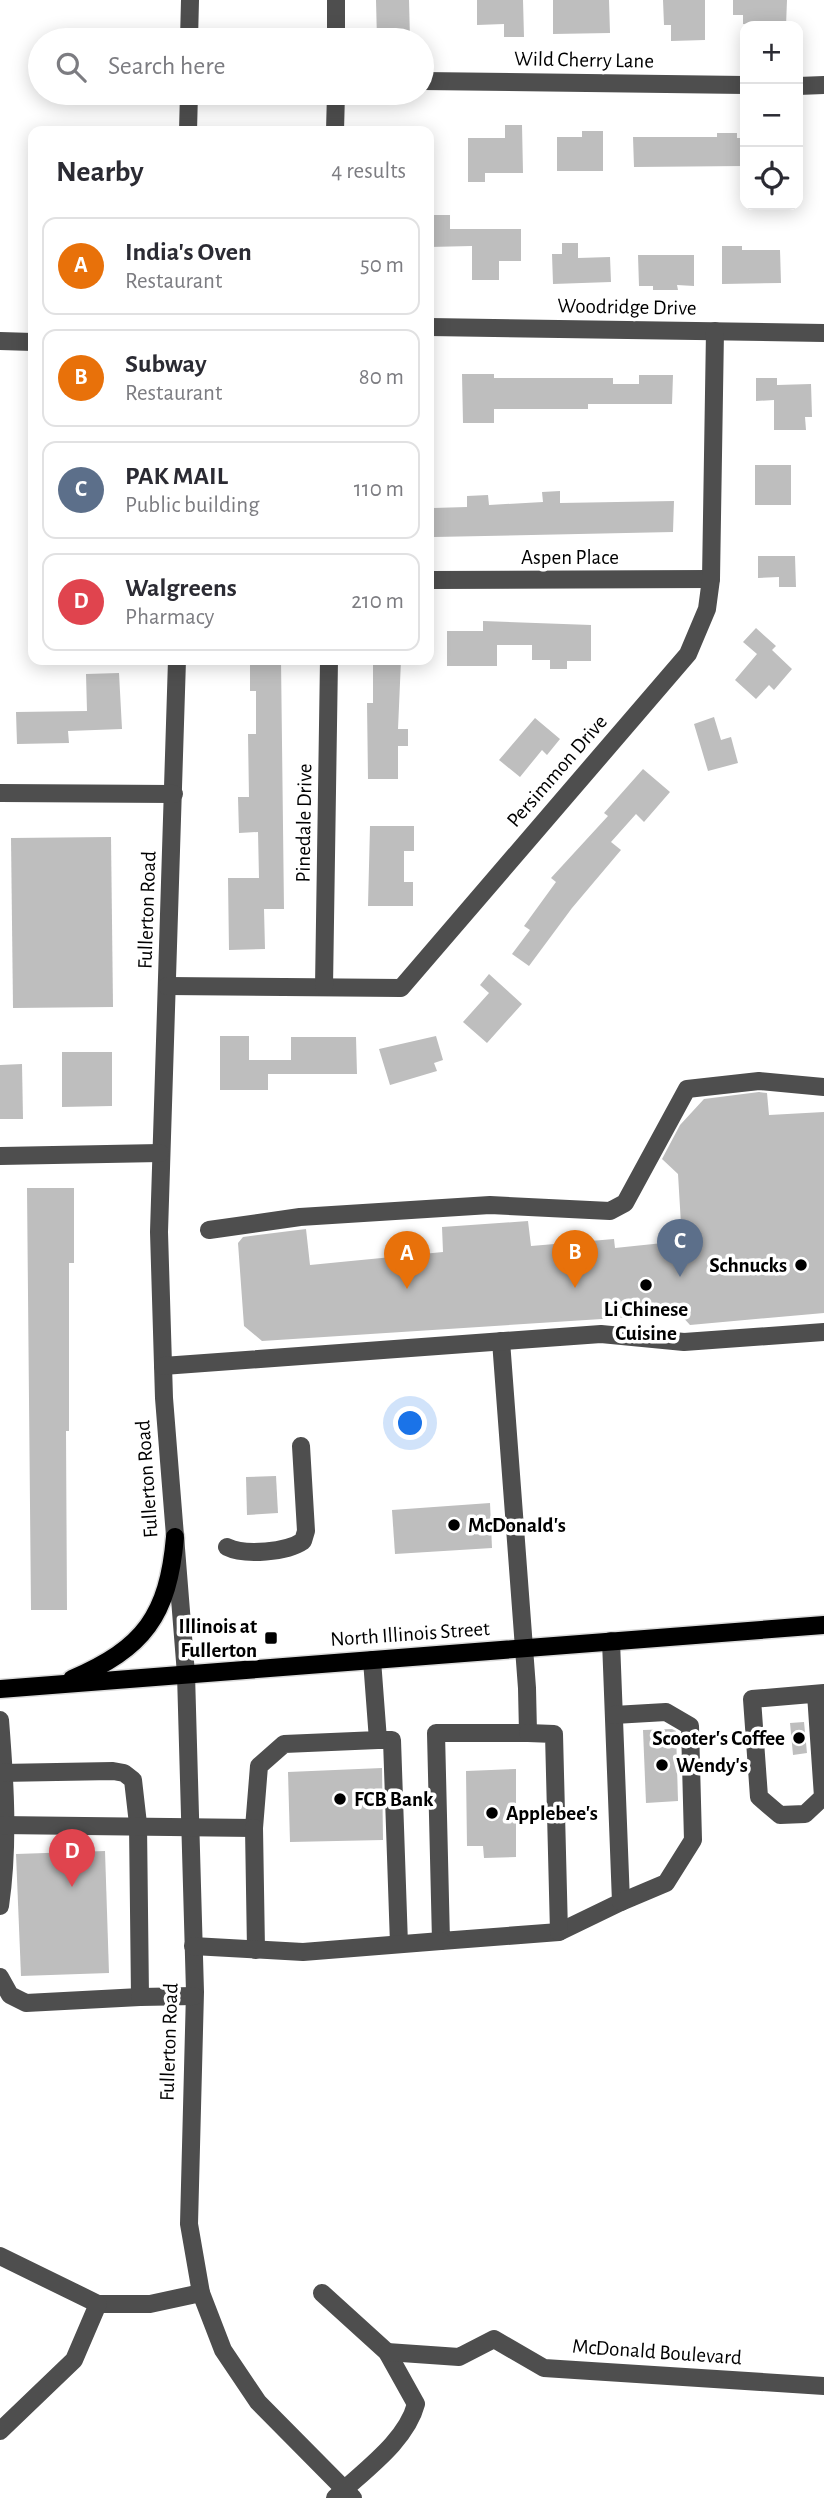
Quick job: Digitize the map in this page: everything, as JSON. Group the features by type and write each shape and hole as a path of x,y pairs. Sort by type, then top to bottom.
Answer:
{"main road":[{"path":"59,1685 102,1666 130,1647 149,1629 168,1586 175,1537"},
{"name":"North Illinois Street","path":"0,1689 824,1625"}],"street":[{"path":"189,28 190,0"},
{"path":"336,0 336,28"},
{"name":"Wild Cherry Lane","path":"434,80 740,85"},
{"path":"803,86 824,85"},
{"path":"188,126 189,105"},
{"path":"335,126 336,105"},
{"name":"Woodridge Drive","path":"434,327 824,333"},
{"name":"Persimmon Drive","path":"167,986 401,988 688,654 707,609 711,579 715,331"},
{"path":"0,341 28,342"},
{"name":"Aspen Place","path":"434,580 711,579"},
{"name":"Fullerton Road","path":"177,665 160,1153 163,1366 186,1674 190,1826 194,1996 188,2224 201,2292 223,2350 258,2402 344,2495"},
{"name":"Pinedale Drive","path":"324,987 329,665"},
{"path":"0,793 174,794"},
{"path":"209,1230 300,1217 490,1205 610,1211 625,1203 687,1089 759,1081 824,1087"},
{"path":"0,1156 160,1153"},
{"path":"163,1366 601,1334 684,1342 824,1332"},
{"path":"500,1341 524,1648 527,1733"},
{"path":"228,1547 243,1551 281,1549 303,1541 306,1531 301,1446"},
{"path":"611,1641 621,1902"},
{"path":"372,1660 385,1740 399,1944"},
{"path":"820,1694 823,1797 805,1814 780,1815 759,1797 752,1699 820,1694"},
{"path":"193,1946 303,1952 559,1932 666,1883 693,1840 690,1726 666,1712 614,1715"},
{"path":"0,1720 5,1875 0,1906"},
{"path":"441,1941 436,1733 554,1734 559,1932"},
{"path":"256,1950 254,1828 259,1766 284,1744 385,1740"},
{"path":"2,1773 124,1773 133,1780 138,1824 140,1997"},
{"path":"2,1825 138,1824 254,1828"},
{"path":"0,1977 10,1995 26,2003 194,1996"},
{"path":"0,2256 98,2304 150,2304 201,2292"},
{"path":"322,2293 387,2352 416,2404 412,2420 344,2495"},
{"path":"0,2431 74,2360 98,2304"},
{"name":"McDonald Boulevard","path":"387,2352 459,2357 494,2339 544,2368 824,2386"}],"building":[{"path":"376,0 409,0 410,28 377,28"},
{"path":"477,0 523,0 524,37 504,37 504,24 477,25"},
{"path":"553,0 609,0 610,33 553,34"},
{"path":"663,0 705,0 705,40 671,41 671,25 664,25"},
{"path":"733,0 787,0 786,21 743,21 743,15 733,15"},
{"path":"505,125 522,125 523,173 485,173 485,182 468,182 468,138 505,138"},
{"path":"582,131 603,131 603,171 557,171 557,137 582,137"},
{"path":"717,133 737,133 737,138 740,138 740,166 634,167 633,137 717,137"},
{"path":"434,215 450,215 450,229 521,229 521,261 499,261 499,280 472,280 472,246 434,247"},
{"path":"562,243 578,243 578,258 610,257 611,282 553,284 552,254 562,254"},
{"path":"722,246 742,246 742,250 780,250 781,283 722,284"},
{"path":"638,255 694,255 694,286 677,285 678,290 653,290 653,286 639,286"},
{"path":"462,374 494,374 494,378 613,378 613,384 639,384 639,375 673,375 672,404 588,404 588,409 494,409 494,423 463,423"},
{"path":"756,378 777,378 777,385 811,384 812,417 805,417 806,430 774,430 774,400 756,401"},
{"path":"755,465 791,465 791,505 755,505"},
{"path":"560,491 560,503 674,501 673,532 434,537 434,508 467,507 467,496 488,495 489,505 543,502 542,492"},
{"path":"758,556 795,556 796,587 779,587 779,577 758,578"},
{"path":"483,621 591,625 591,661 567,661 567,669 550,669 550,660 532,660 532,645 497,645 497,666 447,666 447,631 483,631"},
{"path":"756,628 776,646 772,650 792,669 774,690 769,685 756,699 735,680 757,654 743,642"},
{"path":"250,665 281,665 284,909 264,909 265,949 229,950 228,878 259,878 258,832 239,833 238,797 249,797 248,734 256,734 256,691 250,691"},
{"path":"373,665 401,665 398,729 408,729 408,746 398,746 398,779 368,779 367,703 373,703"},
{"path":"119,673 122,729 68,731 69,743 17,744 16,712 87,711 86,674"},
{"path":"714,717 721,740 731,737 738,763 708,771 694,724"},
{"path":"535,718 560,739 547,755 542,750 520,777 499,760"},
{"path":"643,769 670,792 644,822 636,814 611,842 621,850 572,908 529,966 512,954 530,930 524,926 556,882 551,878 608,816 604,813"},
{"path":"370,826 414,826 414,851 404,851 404,882 413,882 413,906 368,906"},
{"path":"111,837 113,1007 13,1008 11,838"},
{"path":"489,974 522,1004 487,1043 463,1022 489,993 480,985"},
{"path":"220,1036 249,1036 249,1060 291,1060 291,1037 356,1037 357,1074 268,1074 268,1090 220,1090"},
{"path":"436,1036 443,1060 434,1063 437,1071 390,1085 379,1049"},
{"path":"62,1052 112,1052 112,1106 62,1107"},
{"path":"22,1064 23,1119 0,1119 0,1065"},
{"path":"767,1093 769,1115 824,1112 824,1313 690,1325 680,1314 262,1341 244,1326 238,1243 243,1237 306,1229 310,1265 443,1252 442,1227 528,1221 531,1246 614,1239 615,1248 682,1241 678,1174 662,1159 680,1125 704,1099"},
{"path":"27,1188 74,1188 74,1263 69,1263 69,1431 66,1431 67,1610 31,1610"},
{"path":"276,1476 278,1513 247,1515 246,1477"},
{"path":"490,1503 492,1548 395,1554 392,1510"},
{"name":"Scooter's Coffee","path":"804,1722 807,1753 793,1755 790,1723"},
{"path":"643,1730 676,1731 678,1801 646,1803"},
{"path":"382,1768 383,1840 290,1842 288,1772"},
{"path":"516,1769 516,1857 484,1858 483,1846 467,1846 466,1771"},
{"path":"105,1851 109,1973 21,1976 16,1854"}],"place":[{"name":"Schnucks","path":"801,1265"},
{"name":"PAK MAIL","path":"680,1277"},
{"name":"Li Chinese Cuisine","path":"646,1285"},
{"name":"Subway","path":"575,1288"},
{"name":"India's Oven","path":"407,1289"},
{"name":"McDonald's","path":"454,1525"},
{"name":"Illinois at Fullerton","path":"271,1638"},
{"name":"Scooter's Coffee","path":"799,1738"},
{"name":"Wendy's","path":"662,1765"},
{"name":"FCB Bank","path":"340,1799"},
{"name":"Applebee's","path":"492,1813"},
{"name":"Walgreens","path":"72,1887"}]}
